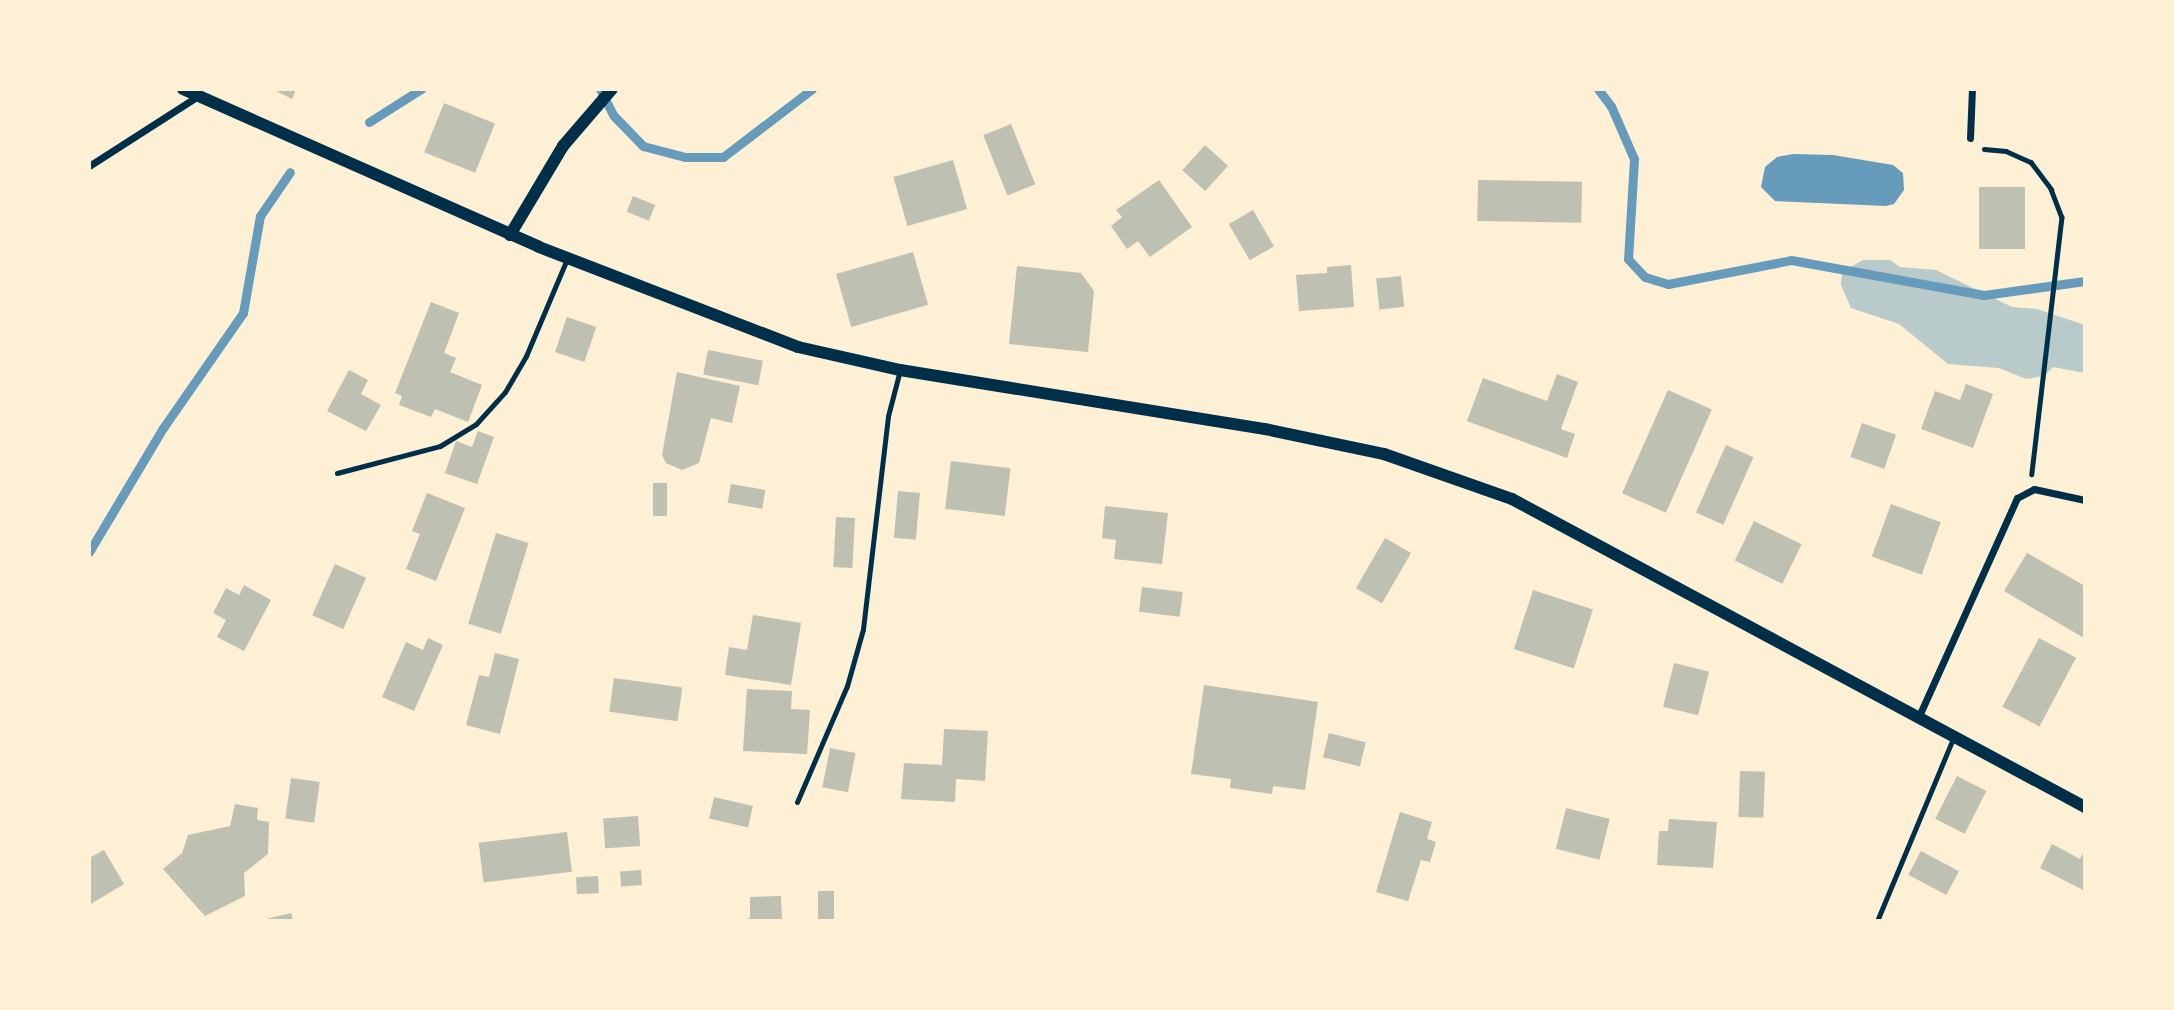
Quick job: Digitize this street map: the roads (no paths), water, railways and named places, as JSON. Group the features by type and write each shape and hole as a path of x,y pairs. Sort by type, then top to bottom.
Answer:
{"street":[{"path":"183,89 510,235 798,347 900,370 1265,429 1384,454 1512,499 2085,807"},
{"path":"510,235 545,174 581,123 612,89"},
{"path":"1970,138 1972,89"},
{"path":"89,166 198,96"},
{"path":"1919,716 2009,509 2017,498 2034,489 2085,500"}],"lane":[{"path":"337,473 440,446 476,424 505,392 526,356 567,258"},
{"path":"797,802 848,686 863,629 888,415 900,370"},
{"path":"1877,921 1954,736"}],"water":[{"path":"1793,154 1833,155 1893,165 1903,173 1904,190 1894,204 1886,206 1775,201 1761,187 1765,167 1777,157"}],"waterway":[{"path":"369,122 421,89"},
{"path":"600,89 614,116 643,146 685,157 723,157 812,89"},
{"path":"1598,89 1611,106 1634,159 1628,259 1645,277 1668,284 1791,260 1984,295 2085,281"},
{"path":"89,552 163,428 243,313 260,216 290,172"}]}
